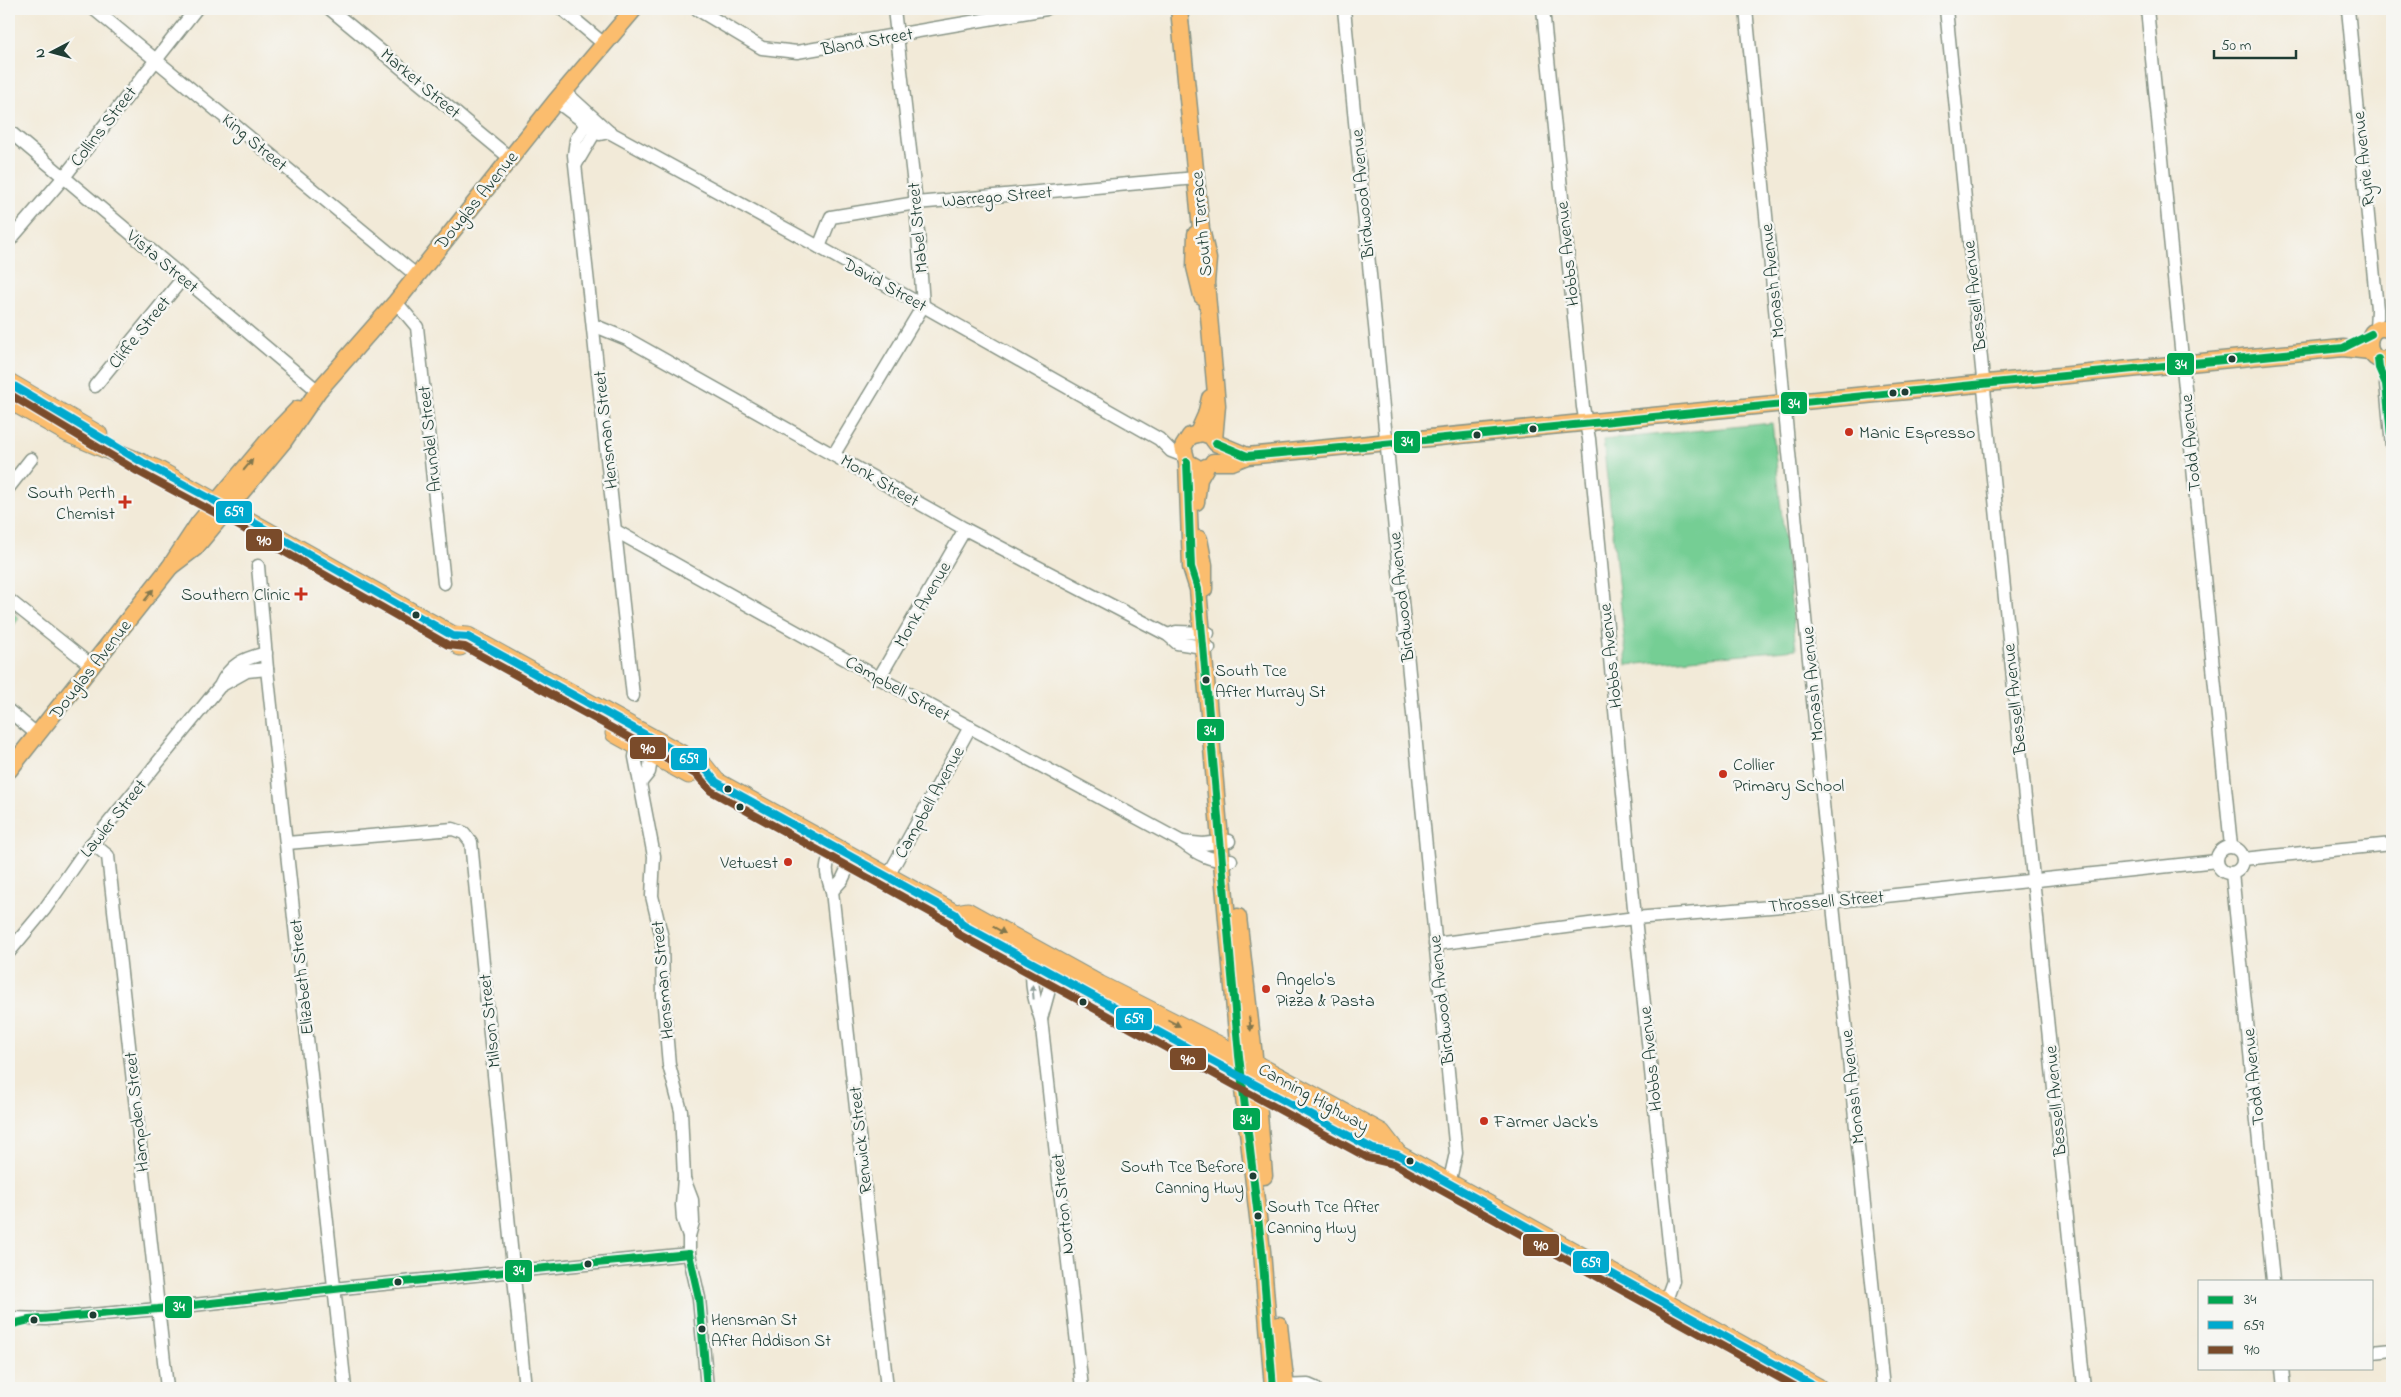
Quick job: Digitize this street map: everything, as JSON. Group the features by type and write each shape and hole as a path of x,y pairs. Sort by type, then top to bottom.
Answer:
{"highway":[{"name":"Canning Highway","path":"9,383 76,421 142,462 222,505 453,636 468,637 646,742 704,767 716,782 955,914 963,925 1034,964 1248,1071 1381,1133 1398,1155 1818,1388"},
{"name":"Canning Highway","path":"9,399 69,432 142,462"},
{"name":"Canning Highway","path":"955,914 967,912 1099,984 1248,1071"}],"main road":[{"name":"Douglas Avenue","path":"9,770 170,568 190,535 222,505 285,421 318,391 396,302 560,96 634,9"},
{"name":"South Terrace","path":"1174,9 1193,178 1208,267 1206,284 1217,405 1215,441"},
{"name":"South Terrace","path":"1179,9 1197,240 1195,267 1203,305 1210,390 1206,415 1192,436"},
{"path":"2343,348 2382,331"},
{"path":"2382,331 2368,346 2383,356"},
{"path":"1186,459 1196,467 1232,462 1246,456 1385,444 2343,348 2383,356"},
{"path":"1246,456 1215,441 1207,434 1192,436 1183,447 1186,459 1191,567 1198,588 1205,640 1279,1387"},
{"path":"1205,640 1204,565 1195,499 1199,479 1218,453 1215,441"}],"street":[{"name":"King Street","path":"94,9 416,275"},
{"name":"Collins Street","path":"9,241 64,177 196,9"},
{"name":"Market Street","path":"330,9 510,158"},
{"path":"562,9 604,44"},
{"name":"Bland Street","path":"697,9 762,48 797,52 1046,9"},
{"name":"Mabel Street","path":"894,9 916,203 923,306"},
{"name":"Birdwood Avenue","path":"1344,9 1385,444 1456,1153 1450,1184"},
{"name":"Hobbs Avenue","path":"1543,9 1673,1281 1665,1303"},
{"name":"Monash Avenue","path":"1746,9 1832,901 1883,1388"},
{"name":"Bessell Avenue","path":"1946,9 2084,1388"},
{"name":"Todd Avenue","path":"2148,9 2231,846"},
{"name":"Ryrie Avenue","path":"2348,9 2377,309 2382,331"},
{"name":"David Street","path":"560,96 596,125 819,246 1159,439 1171,451 1186,459"},
{"name":"Hensman Street","path":"596,125 576,164 633,696"},
{"name":"Vista Street","path":"9,132 318,391"},
{"name":"Warrego Street","path":"819,246 830,217 916,203 1193,178"},
{"name":"Cliffe Street","path":"95,386 183,278"},
{"name":"Arundel Street","path":"396,302 417,327 444,583"},
{"path":"834,454 923,306"},
{"name":"Monk Street","path":"593,325 627,339 965,529 1168,635 1177,643 1205,640"},
{"path":"2383,356 2392,446"},
{"name":"David Street","path":"1159,439 1192,436"},
{"path":"9,488 31,459"},
{"name":"Monk Avenue","path":"879,678 965,529"},
{"name":"Campbell Street","path":"616,531 879,678 1182,842 1195,852 1227,860"},
{"name":"Elizabeth Street","path":"258,566 267,668 288,843 345,1388"},
{"path":"9,600 93,667"},
{"name":"Lawler Street","path":"9,952 44,910 92,843 220,686 232,667 254,656 266,653"},
{"name":"Lawler Street","path":"220,686 247,671 267,668"},
{"path":"9,712 38,735"},
{"name":"Campbell Avenue","path":"888,876 970,727"},
{"name":"Hensman Street","path":"646,742 649,772 641,782 654,856 652,896 662,932 667,1040 671,1077 681,1111 684,1178 683,1219 689,1236 689,1254 699,1298 707,1388"},
{"name":"Milson Street","path":"288,843 453,829 464,833 471,842 525,1388"},
{"name":"Campbell Street","path":"1182,842 1203,844 1225,841"},
{"name":"Hampden Street","path":"92,843 108,856 167,1388"},
{"path":"2243,859 2392,844"},
{"path":"2231,846 2238,849 2243,859 2241,866 2232,873 2221,869 2217,861 2220,851 2231,846"},
{"name":"Renwick Street","path":"835,847 826,863 832,891 887,1388"},
{"path":"832,891 842,880 853,857"},
{"name":"Throssell Street","path":"1435,944 1635,918 1832,901 2217,861"},
{"name":"Todd Avenue","path":"2232,873 2273,1280"},
{"name":"Norton Street","path":"1034,964 1032,975 1034,1002 1041,1020 1082,1388"},
{"name":"Norton Street","path":"1041,1020 1053,974"},
{"path":"9,1325 29,1320 158,1309 334,1289 689,1254"},
{"path":"9,1318 29,1320"},
{"path":"2374,1352 2392,1350"},
{"path":"2282,1370 2284,1388"},
{"path":"1279,1387 1308,1385 1315,1388"}],"green space":[{"path":"1772,423 1796,649 1627,665 1603,440"},
{"path":"9,610 19,618 9,632"}],"transit line":[{"name":"34","path":"1216,443 1247,456 1364,446 2343,348 2371,334"},
{"name":"34","path":"2378,359 2379,368 2386,384 2392,446"},
{"name":"659","path":"9,383 142,462 228,508 453,636 468,637 704,767 716,782 955,914 963,925 1373,1149 1398,1155 1818,1388"},
{"name":"910","path":"9,394 137,471 223,517 448,645 465,647 697,775 711,791 948,922 958,934 1368,1158 1394,1164 1798,1388"},
{"name":"34","path":"1187,462 1191,567 1198,589 1239,1056 1262,1251 1273,1388"},
{"name":"34","path":"689,1254 699,1298 707,1388"},
{"name":"34","path":"9,1325 29,1320 158,1309 352,1287 689,1254"}],"place":[{"name":"Manic Espresso","path":"1849,432"},
{"name":"South Perth Chemist","path":"125,502"},
{"name":"Southern Clinic","path":"301,594"},
{"name":"South Tce After Murray St","path":"1206,680"},
{"name":"Collier Primary School","path":"1723,774"},
{"name":"Vetwest","path":"788,862"},
{"name":"Angelo's Pizza & Pasta","path":"1266,989"},
{"name":"Farmer Jack's","path":"1484,1121"},
{"name":"South Tce Before Canning Hwy","path":"1253,1176"},
{"name":"South Tce After Canning Hwy","path":"1258,1216"},
{"name":"Hensman St After Addison St","path":"702,1329"}]}
